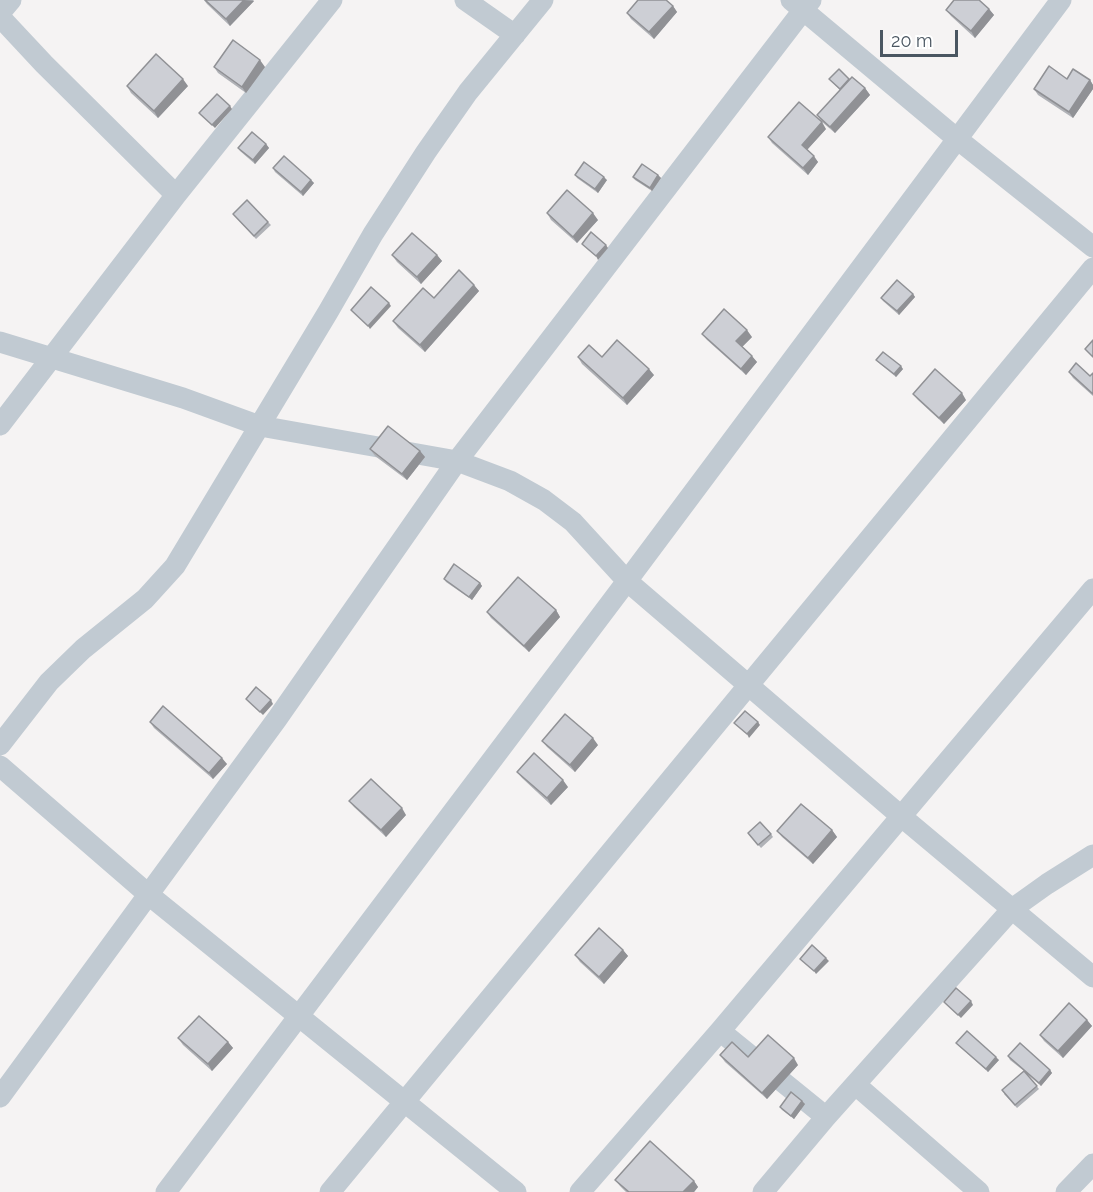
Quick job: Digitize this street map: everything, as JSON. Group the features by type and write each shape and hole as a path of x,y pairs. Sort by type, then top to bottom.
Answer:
{"street":[{"path":"11,0 0,15 44,64 176,195"},
{"path":"0,425 176,195 332,0"},
{"path":"465,0 515,35"},
{"path":"0,745 49,682 82,649 145,599 175,566 373,234 426,152 468,92 543,0"},
{"path":"166,1192 1061,0"},
{"path":"0,1097 264,737 457,461 802,4 956,138 1093,247"},
{"path":"330,1192 407,1102 747,685 1093,268"},
{"path":"0,342 183,398 260,426 457,461 510,481 544,500 573,522 627,581 1093,977"},
{"path":"580,1192 720,1031 1093,589"},
{"path":"0,766 149,895 516,1192"},
{"path":"763,1192 826,1117 1012,909 1093,855"},
{"path":"720,1031 826,1117"},
{"path":"856,1085 978,1192"},
{"path":"1066,1192 1093,1164"}],"building":[{"path":"205,0 244,0 226,19"},
{"path":"638,0 666,0 673,6 649,32 627,13"},
{"path":"954,0 979,0 989,9 971,31 946,10"},
{"path":"233,40 260,60 242,87 214,67"},
{"path":"156,54 183,79 154,111 127,86"},
{"path":"1049,66 1067,79 1073,69 1090,80 1069,112 1034,89"},
{"path":"839,69 849,79 840,89 829,79"},
{"path":"852,77 865,88 830,127 817,115"},
{"path":"217,94 230,106 212,125 199,113"},
{"path":"799,102 822,122 802,145 814,156 803,168 768,137"},
{"path":"252,132 266,144 253,160 238,148"},
{"path":"284,156 311,180 301,192 273,168"},
{"path":"584,162 604,177 595,189 575,175"},
{"path":"642,164 658,175 650,188 633,177"},
{"path":"567,190 593,213 573,237 547,213"},
{"path":"247,200 268,222 254,236 233,214"},
{"path":"591,232 606,245 596,256 582,244"},
{"path":"412,233 437,255 417,277 392,255"},
{"path":"459,270 474,285 420,345 393,321 423,288 434,298"},
{"path":"897,280 913,294 897,311 881,298"},
{"path":"371,287 389,303 368,326 351,310"},
{"path":"724,309 747,330 736,341 752,356 741,369 702,334"},
{"path":"617,340 649,369 623,398 578,357 589,345 602,357"},
{"path":"1093,340 1093,357 1085,349"},
{"path":"883,352 901,366 894,374 876,360"},
{"path":"1076,363 1090,376 1093,373 1093,394 1069,372"},
{"path":"935,369 962,393 939,418 913,394"},
{"path":"388,426 420,451 402,474 370,449"},
{"path":"454,564 480,583 469,597 444,579"},
{"path":"518,577 556,610 524,646 487,612"},
{"path":"256,687 271,700 260,712 246,699"},
{"path":"163,706 222,758 209,773 150,722"},
{"path":"745,711 758,722 747,734 734,723"},
{"path":"565,714 593,738 570,765 542,741"},
{"path":"534,753 563,780 547,798 517,772"},
{"path":"371,779 402,808 381,830 349,801"},
{"path":"801,804 832,830 808,858 777,831"},
{"path":"760,822 771,834 758,845 748,833"},
{"path":"599,928 623,950 599,977 575,955"},
{"path":"812,945 826,958 814,971 800,959"},
{"path":"956,988 971,1001 958,1015 944,1002"},
{"path":"1069,1003 1087,1020 1058,1051 1040,1035"},
{"path":"199,1016 228,1042 208,1064 178,1038"},
{"path":"967,1031 996,1057 986,1069 956,1043"},
{"path":"768,1035 794,1058 762,1093 720,1055 732,1042 748,1057"},
{"path":"1020,1043 1050,1070 1039,1083 1008,1056"},
{"path":"1024,1071 1037,1086 1015,1105 1002,1090"},
{"path":"791,1092 802,1101 791,1116 780,1107"},
{"path":"650,1141 694,1181 683,1192 629,1192 615,1180"}]}
